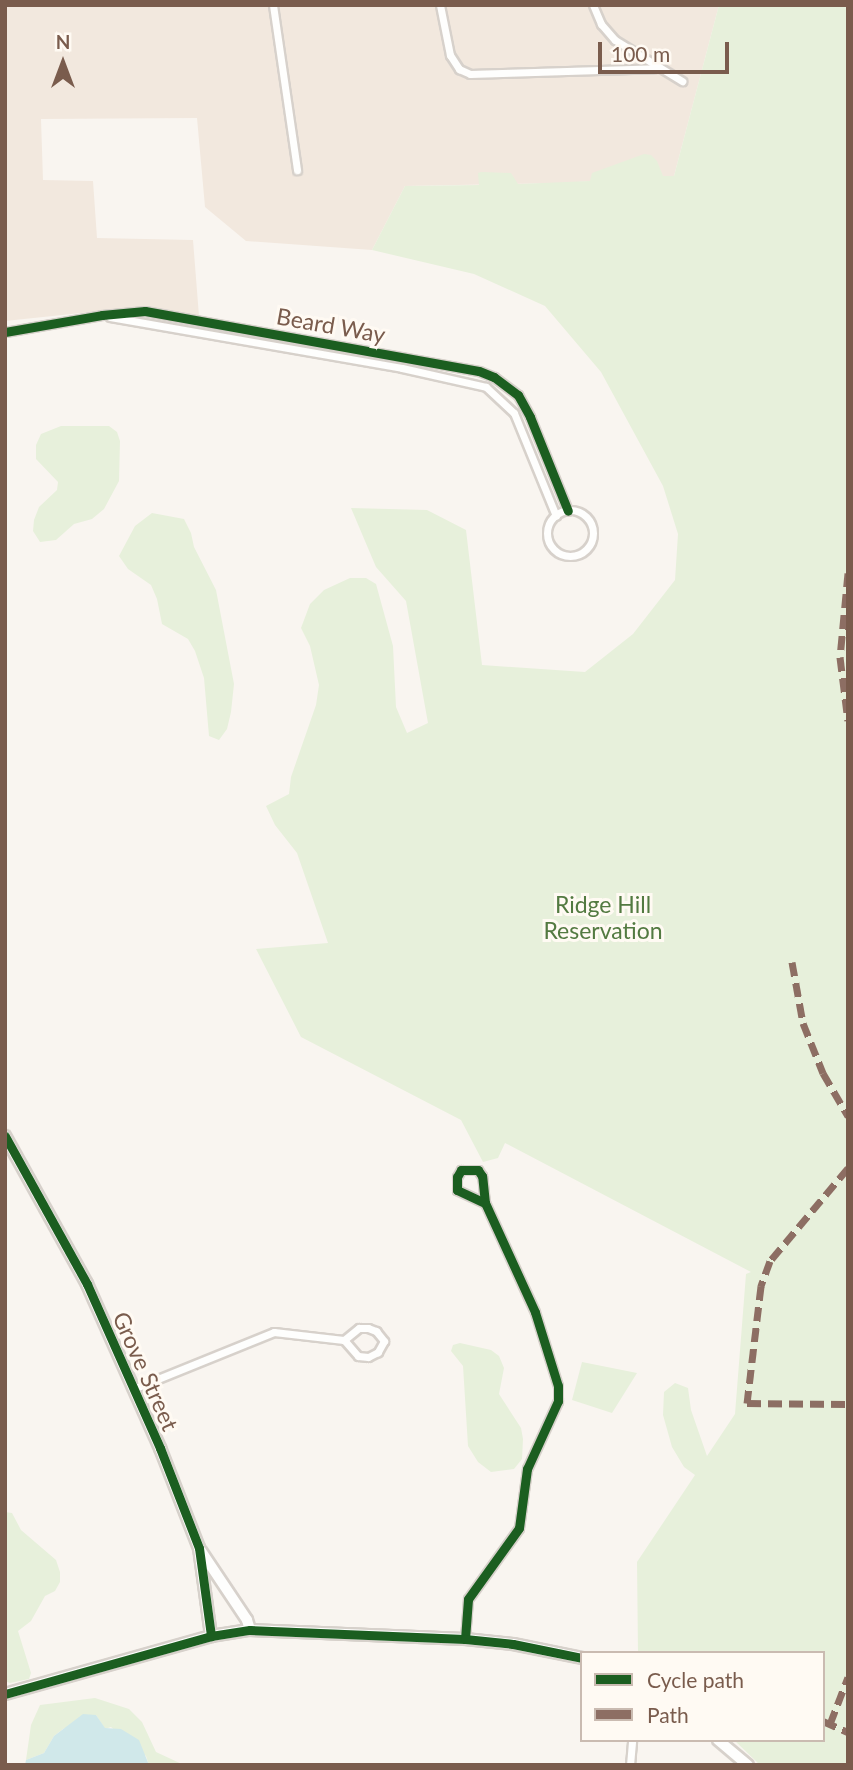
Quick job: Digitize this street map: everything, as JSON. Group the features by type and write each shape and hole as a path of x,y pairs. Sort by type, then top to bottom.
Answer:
{"street":[{"path":"273,5 297,170"},
{"path":"440,5 450,55 460,69 470,74 656,68"},
{"path":"593,5 601,24 615,40 656,68 682,81"},
{"name":"Beard Way","path":"5,332 102,315 145,311 454,366 494,377 518,395 530,416 568,511 584,516 592,529 590,545 580,554 562,555 551,546 548,530 556,516 514,414 486,387 414,370 102,315"},
{"path":"556,516 568,511"},
{"name":"Grove Street","path":"5,1136 87,1284 199,1548 212,1636"},
{"path":"465,1639 468,1600 519,1528 527,1469 558,1401 558,1386 535,1312 485,1203 482,1175 478,1170 461,1170 457,1177 457,1190 485,1203"},
{"path":"133,1389 274,1332 344,1340 358,1356 368,1357 377,1352 384,1341 376,1331 368,1328 359,1328 344,1340"},
{"path":"199,1548 247,1620 250,1630"},
{"path":"5,1694 212,1636 250,1630 465,1639 513,1644 580,1658"},
{"path":"630,1765 632,1742"},
{"path":"720,1742 748,1765"}],"shaded area":[{"path":"5,5 719,5 674,176 561,183 405,186 372,250 246,241 205,207 197,118 41,119 43,180 93,181 97,238 193,240 199,316 148,306 5,321"}],"green space":[{"name":"Ridge Hill Reservation","path":"719,5 848,5 848,1765 760,1765 736,1742 825,1742 825,1651 638,1651 637,1562 695,1475 684,1467 672,1447 663,1415 664,1392 675,1383 688,1388 691,1410 707,1456 735,1414 746,1274 751,1272 505,1143 498,1158 483,1162 461,1120 301,1037 256,949 328,943 297,853 275,825 266,806 289,794 291,777 316,705 319,685 310,646 301,628 310,604 324,590 350,578 366,578 376,584 393,646 396,707 407,733 428,723 406,601 376,567 351,508 427,510 466,530 482,665 585,672 633,634 675,580 678,534 663,486 601,372 545,306 474,274 372,250 405,186 479,185 478,173 481,172 511,173 518,184 590,181 592,173 644,154 651,155 657,161 663,176 674,176"},
{"path":"61,426 109,426 117,432 120,441 119,481 104,509 92,519 74,524 56,540 40,542 33,531 34,520 39,507 57,490 58,482 36,459 36,445 41,434"},
{"path":"152,513 184,519 194,547 216,590 234,684 227,729 219,740 209,736 204,678 195,651 188,639 162,624 151,585 128,569 119,556 135,526"},
{"path":"460,1343 491,1350 499,1356 504,1368 499,1394 521,1428 523,1439 522,1459 514,1469 491,1472 478,1462 468,1446 463,1366 451,1351 453,1345"},
{"path":"582,1362 637,1373 612,1413 572,1400"},
{"path":"5,1512 12,1513 21,1530 56,1560 60,1572 60,1582 55,1591 45,1596 31,1621 18,1631 31,1673 29,1679 10,1683 5,1681"},
{"path":"95,1698 129,1709 142,1722 156,1752 184,1765 149,1765 146,1756 111,1727 105,1729 96,1715 63,1729 54,1736 44,1753 26,1760 31,1725 40,1705"}],"water":[{"path":"83,1714 96,1715 105,1728 121,1729 139,1740 149,1765 25,1765 26,1760 44,1753 54,1736"}],"marked path":[{"path":"848,573 840,657 848,721"},
{"path":"792,962 803,1023 823,1073 848,1116"},
{"path":"848,1168 770,1261 761,1286 747,1403 848,1404"},
{"path":"830,1724 848,1677"},
{"path":"825,1722 848,1732"}],"cycle path":[{"path":"5,332 102,315 145,311 479,371 494,377 518,395 530,417 568,511"},
{"path":"5,1136 87,1284 160,1448 199,1548 211,1636"},
{"path":"465,1639 468,1599 519,1528 527,1469 558,1401 558,1386 535,1312 485,1203 482,1176 478,1170 461,1170 457,1177 457,1190 485,1203"},
{"path":"5,1694 211,1636 250,1630 465,1639 513,1644 580,1658"}]}
